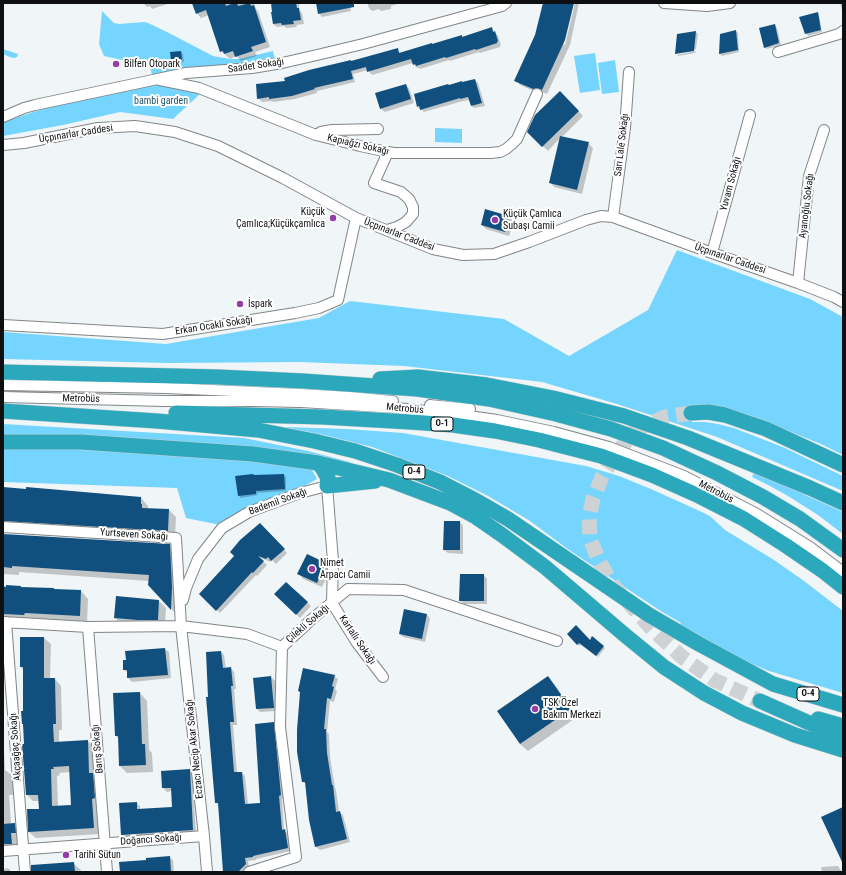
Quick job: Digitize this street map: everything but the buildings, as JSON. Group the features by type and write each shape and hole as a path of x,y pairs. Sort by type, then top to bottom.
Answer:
{"highway":[{"path":"3,372 218,377 417,390 489,399 611,428 663,448 763,497 794,516 843,550"},
{"path":"303,382 418,377 487,384 553,398 624,416 688,438 843,503"},
{"name":"O-1","path":"3,411 323,417 453,425 495,431 539,440 601,456 652,475 699,496 744,519 823,571 843,587"},
{"name":"O-4","path":"3,411 157,421 258,430 355,451 397,465 440,482 508,519 649,615 773,684 843,705"},
{"path":"692,413 708,412 724,415 748,423 843,465"},
{"path":"3,442 81,442 253,454 318,463 389,480 450,503 496,530 545,567 664,667 704,692 742,713 795,735 840,739"},
{"path":"318,463 328,478 327,486 389,480"},
{"path":"760,702 840,739"}],"street":[{"name":"Saadet Sokağı","path":"3,117 35,105 195,72 252,68 282,63 363,44 502,6 506,3"},
{"path":"664,3 707,6 730,3"},
{"path":"778,52 843,32"},
{"name":"Sarı Lale Sokağı","path":"613,217 629,72"},
{"name":"Kapıağzı Sokağı","path":"156,80 199,88 316,135 388,152 500,152 506,149 517,139 537,94"},
{"name":"Yuvam Sokağı","path":"712,254 750,115"},
{"name":"Üçpınarlar Caddesi","path":"3,145 24,143 98,128 135,126 175,132 218,146 283,178 356,218 433,249 463,255 494,254 586,220 601,216 613,217 712,254 834,296 843,302"},
{"path":"316,135 321,132 332,130 378,129"},
{"name":"Ayanoğlu Sokağı","path":"798,283 809,176 824,130"},
{"path":"387,230 406,222 413,214 413,207 409,199 401,192 374,183 388,152"},
{"name":"Erkan Ocaklı Sokağı","path":"3,325 163,334 319,308 338,300 356,218"},
{"name":"Metrobüs","path":"3,385 166,388 302,394 454,407 500,414 556,426 612,442 686,471 760,509 813,542 843,564"},
{"name":"Metrobüs","path":"3,397 165,402 301,402 396,408 497,420 554,432 609,447 684,476 757,514 810,547 843,572"},
{"path":"327,486 334,561 332,603"},
{"name":"Bademil Sokağı","path":"181,626 183,598 198,559 222,528 249,512 300,493 327,486"},
{"name":"Yurtseven Sokağı","path":"3,527 176,538 181,626"},
{"name":"Çilekli Sokağı","path":"249,872 296,857 280,727 282,647 312,619 348,589 404,590 557,641"},
{"name":"Kartallı Sokağı","path":"332,603 357,643 383,677"},
{"path":"5,622 88,627 181,626 247,634 282,647"},
{"name":"Akçaağaç Sokağı","path":"5,622 25,872"},
{"name":"Eczacı Necip Akar Sokağı","path":"181,626 207,872"},
{"name":"Barış Sokağı","path":"88,627 108,872"},
{"name":"Doğancı Sokağı","path":"3,851 204,836"}],"green space":[{"path":"102,11 114,23 148,23 213,56 239,59 273,51 275,59 247,64 152,75 150,66 104,56 99,44"},
{"path":"3,49 18,54 17,57 14,58 3,54"},
{"path":"595,53 600,90 580,93 574,56"},
{"path":"615,60 619,92 602,94 598,63"},
{"name":"bambi garden","path":"157,84 201,93 173,119 120,112 63,125 3,136 3,122 58,104"},
{"path":"435,128 462,129 462,143 435,142"},
{"path":"677,250 810,299 843,317 843,455 821,444 781,428 691,407 692,422 705,422 734,428 785,448 843,476 843,491 717,437 617,404 542,382 404,366 300,362 168,363 3,359 3,332 166,344 319,318 350,301 504,319 569,356 648,310"},
{"path":"3,424 244,438 308,451 350,462 351,466 3,437"},
{"path":"284,427 403,433 586,466 619,476 704,513 711,517 725,530 774,560 804,581 843,611 843,693 769,671 740,659 680,625 681,623 569,550 530,521 488,496 448,476 372,447"},
{"path":"3,448 80,448 280,462 312,470 317,479 230,527 186,518 177,488 3,482"},
{"path":"754,472 843,512 843,534 818,515 788,496 752,477"}],"tunnel":[{"path":"691,413 665,417 635,430 614,457 602,477 593,499 589,518 590,539 599,561 612,584 652,629 682,657 714,680 760,701"}],"place":[{"name":"Bilfen Otopark","path":"116,64"},
{"name":"Küçük Çamlıca;Küçükçamlıca","path":"333,218"},
{"name":"Küçük Çamlıca Subaşı Camii","path":"495,220"},
{"name":"İspark","path":"240,304"},
{"name":"Nimet Arpacı Camii","path":"312,569"},
{"name":"TSK Özel Bakım Merkezi","path":"535,709"},
{"name":"Tarihi Sütun","path":"66,855"}]}
